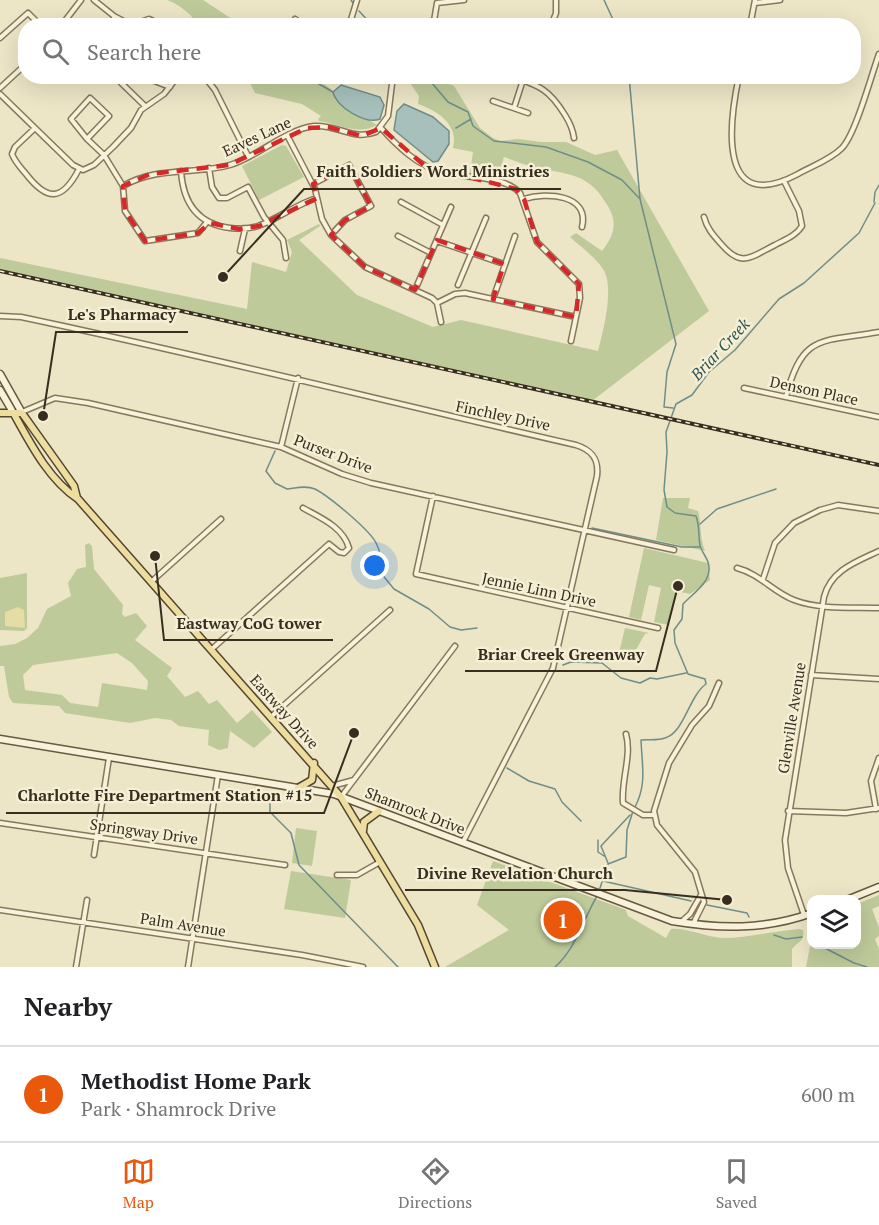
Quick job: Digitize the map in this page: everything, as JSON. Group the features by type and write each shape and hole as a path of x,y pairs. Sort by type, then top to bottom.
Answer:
{"main road":[{"path":"0,413 18,413"},
{"name":"Eastway Drive","path":"18,413 74,486 80,502 314,763 341,797 418,925 435,967"},
{"path":"298,788 312,780 314,763"},
{"path":"363,832 364,822 379,811"}],"street":[{"path":"67,18 81,0"},
{"path":"94,0 118,18"},
{"path":"351,18 357,0"},
{"path":"434,18 435,1 464,0"},
{"path":"554,18 556,0"},
{"path":"752,18 755,1 780,0"},
{"path":"0,38 18,22"},
{"path":"738,84 730,127 730,144 735,164 742,174 754,182 772,184 784,181 828,158 844,145 879,54"},
{"path":"0,88 18,71"},
{"path":"122,84 145,106"},
{"path":"162,84 170,87"},
{"path":"0,94 79,169 90,168 131,128 138,113 164,94 172,84"},
{"path":"210,84 248,156"},
{"path":"392,84 388,116 381,128 406,154 424,166 452,175 511,185 524,199 537,242 579,284 580,298 571,341"},
{"path":"514,108 522,84"},
{"path":"531,84 551,94 572,126 574,138"},
{"path":"87,139 108,116 90,98 71,119 87,139 104,155 123,186 125,211 145,241 154,242 198,233 207,222"},
{"path":"493,101 528,113"},
{"name":"Eaves Lane","path":"123,186 150,174 229,165 313,126 328,127 362,136 381,128"},
{"path":"35,128 15,147 12,154 38,189 48,195 53,194 73,178 79,169"},
{"path":"288,137 313,184 322,219 331,235 365,267 415,290 436,303 441,322"},
{"path":"313,184 349,165 371,206 345,220 331,235"},
{"path":"209,168 212,187 219,198 224,199 248,187 267,222 283,240 286,258"},
{"path":"181,171 183,190 188,202 207,222 246,229 267,222 318,198"},
{"path":"704,217 711,234 732,256 742,260 751,257 794,234 802,226 799,211 784,181"},
{"path":"524,199 550,194 566,198 581,210 584,218 582,227"},
{"path":"401,202 443,225"},
{"path":"415,290 451,207"},
{"path":"458,285 486,218"},
{"path":"240,251 246,229"},
{"path":"398,236 431,253"},
{"path":"493,299 515,236"},
{"path":"437,240 504,264"},
{"path":"436,303 460,293 576,317"},
{"name":"Finchley Drive","path":"0,316 21,316 298,378 372,399 588,449 596,459 598,471 553,668 463,842"},
{"path":"786,397 794,368 803,354 812,347 879,332"},
{"name":"Eastway Drive","path":"0,374 18,413"},
{"path":"281,447 298,378"},
{"name":"Denson Place","path":"744,388 879,417"},
{"name":"Eastway Drive","path":"0,390 18,413"},
{"name":"Purser Drive","path":"18,413 48,399 60,398 281,447 356,479 674,549"},
{"name":"Jennie Linn Drive","path":"433,496 416,574 658,628"},
{"path":"763,579 775,543 794,523 820,510 838,505 879,511"},
{"path":"212,649 329,544 339,552 344,552 349,548 337,528 303,508"},
{"path":"151,582 221,519"},
{"name":"Glenville Avenue","path":"807,911 786,858 788,811 823,605 827,588 835,576 844,568 879,551"},
{"path":"737,568 763,579 791,598 823,605 879,608"},
{"path":"272,716 390,610"},
{"path":"341,797 455,646"},
{"path":"811,675 879,679"},
{"path":"693,924 704,902 695,872 657,825 654,816 669,763 692,725 709,706 719,683"},
{"path":"626,734 628,752 622,782 623,799 629,808 654,816"},
{"name":"Shamrock Drive","path":"0,741 298,788 341,797 605,896 681,922 747,927 807,914"},
{"path":"94,855 109,757"},
{"path":"788,811 846,813 877,808 870,781 879,758"},
{"path":"188,967 218,775"},
{"path":"332,786 354,780"},
{"name":"Springway Drive","path":"0,823 285,866"},
{"path":"337,875 357,875 381,862"},
{"path":"859,895 879,887"},
{"path":"681,922 701,895"},
{"path":"76,967 87,900"},
{"name":"Palm Avenue","path":"0,910 341,961 363,967"}],"highlighted area":[{"path":"328,127 362,136 381,128 425,166 516,189 524,199 537,242 579,284 576,317 493,299 504,264 437,240 415,290 365,267 331,235 345,220 371,206 349,165 313,184 317,198 259,226 239,229 210,223 198,233 145,241 125,211 123,186 150,174 229,165 307,128"}],"green space":[{"path":"167,0 203,0 230,18 193,18"},
{"path":"250,84 324,84 331,89 336,101 377,125 356,129 319,121 321,116 302,104 255,93"},
{"path":"411,84 454,86 480,128 500,141 518,139 566,142 595,155 617,150 709,311 592,401 0,270 0,258 247,309 252,262 286,272 292,252 287,240 319,224 320,226 299,240 357,295 433,327 461,320 598,351 607,310 606,277 596,260 570,237 576,233 602,251 609,241 614,225 612,214 601,196 593,187 576,176 504,157 498,177 470,173 473,152 453,148 453,132 450,126 439,115 418,104 419,96"},
{"path":"282,145 286,146 304,177 259,200 242,166"},
{"path":"663,498 690,498 688,508 698,511 705,551 656,540"},
{"path":"89,543 92,546 94,569 123,605 122,614 125,617 136,613 147,626 135,640 172,668 167,676 185,697 198,691 209,704 217,700 237,723 252,710 272,732 254,748 230,731 228,748 219,750 208,745 209,730 179,726 171,720 155,718 130,723 65,713 59,706 13,703 9,697 4,666 0,666 0,646 15,644 27,638 38,628 47,609 71,596 68,583 77,569 86,567 85,545","holes":["117,653 132,663 148,681 147,690 102,683 98,707 70,703 62,695 25,690 23,675 33,665"]},
{"path":"644,548 708,563 710,580 690,594 676,591 669,625 654,622 661,588 649,585 641,620 629,617"},
{"path":"27,573 27,628 24,631 0,630 0,578"},
{"path":"625,628 649,633 645,634 630,660 618,657"},
{"path":"296,828 317,831 312,866 292,863"},
{"path":"493,861 626,910 628,916 666,938 671,929 722,938 799,929 803,930 803,937 792,949 792,967 445,967 509,930 477,905"},
{"path":"291,871 351,880 345,918 284,909"},
{"path":"879,895 879,906 872,909 879,928 879,936 875,939 879,949 879,967 806,967 809,949 861,949 861,902"}],"sand":[{"path":"18,607 24,610 25,628 5,626 5,612"}],"water":[{"path":"341,85 380,97 384,105 380,119 360,117 345,109 335,98 333,92"},
{"path":"404,104 433,117 449,131 449,144 438,161 433,162 394,130 397,111"}],"waterway":[{"path":"604,0 612,18"},
{"path":"359,11 366,18"},
{"path":"319,84 333,92"},
{"path":"433,84 448,102 468,112 473,126 494,141 546,147 588,162 622,180 639,198"},
{"path":"630,84 640,199 676,344 667,372 664,407 673,408"},
{"path":"456,128 471,119"},
{"path":"874,202 875,192 879,185"},
{"name":"Briar Creek","path":"635,807 642,783 641,740 659,739 672,735 682,722 695,697 706,684 705,679 688,674 675,643 674,630 682,619 683,604 702,586 709,569 700,545 696,516 675,513 667,507 664,490 666,432 676,404 692,395 709,372 735,350 779,299 804,283 859,233 875,203"},
{"path":"275,451 266,471 275,483 287,489 305,487 315,489 349,514 373,539 380,555 380,572 394,589 429,609 450,627 461,630 477,628"},
{"path":"700,524 717,509 776,489"},
{"path":"592,528 682,547 700,547"},
{"path":"563,665 571,662 602,663 621,678 640,683 650,678 657,679 686,673"},
{"path":"507,768 529,781 555,789 562,802 581,821"},
{"path":"270,802 270,812 291,833 299,865 398,967"},
{"name":"Briar Creek","path":"608,864 626,857 627,830 633,811"},
{"path":"608,863 601,846 630,815"},
{"path":"598,840 598,852 604,856"},
{"name":"Briar Creek","path":"599,891 608,864"},
{"path":"603,881 691,901"},
{"name":"Briar Creek","path":"555,967 574,943 597,896"},
{"path":"707,905 747,913 749,917"},
{"path":"774,935 786,939 802,937"},
{"path":"827,949 867,967"}],"railway":[{"path":"0,271 879,465"}],"place":[{"name":"Faith Soldiers Word Ministries","path":"223,277"},
{"name":"Le's Pharmacy","path":"43,416"},
{"name":"Eastway CoG tower","path":"155,556"},
{"name":"Briar Creek Greenway","path":"678,586"},
{"name":"Charlotte Fire Department Station #15","path":"354,733"},
{"name":"Divine Revelation Church","path":"727,900"},
{"name":"Methodist Home Park","path":"563,920"}]}
